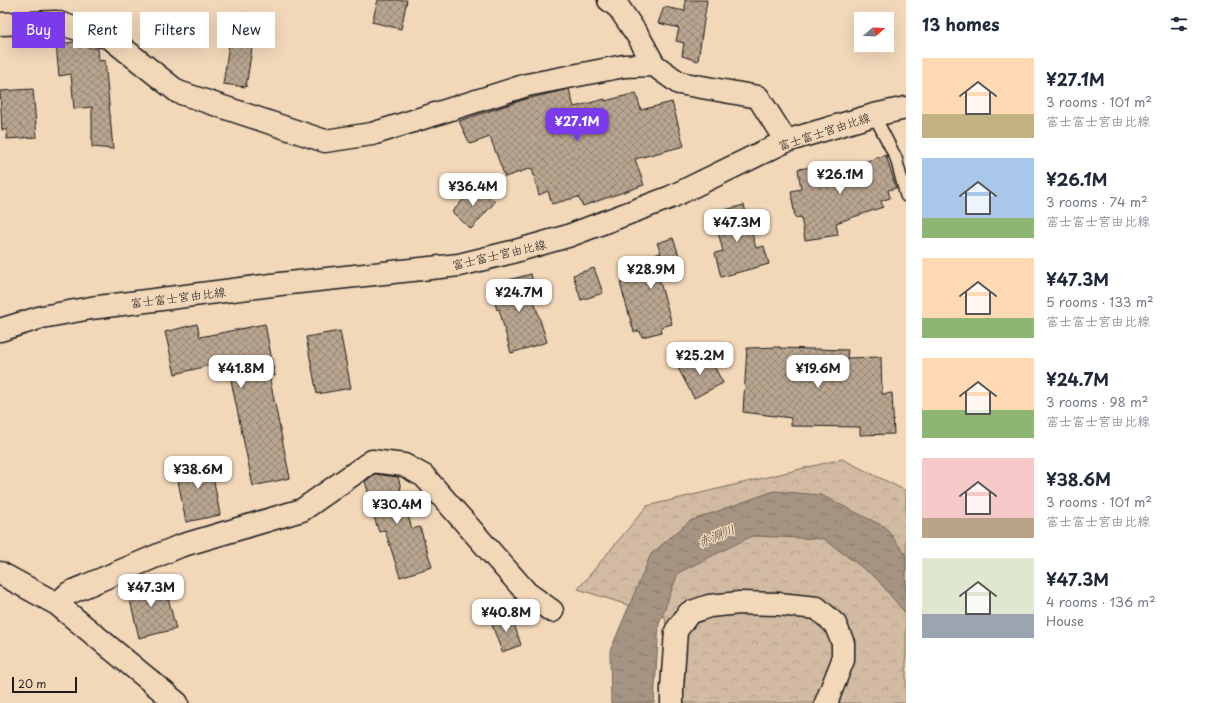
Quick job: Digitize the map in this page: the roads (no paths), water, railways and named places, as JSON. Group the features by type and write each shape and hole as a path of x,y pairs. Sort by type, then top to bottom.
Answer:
{"street":[{"path":"619,3 654,65 679,82 758,97 786,141"},
{"path":"0,24 56,22 110,38 178,92 325,141 372,134 527,84 624,66 654,65"},
{"name":"富士富士宮由比線","path":"0,330 42,317 91,308 280,284 459,265 568,236 672,197 786,141 874,115 906,108"},
{"path":"57,604 69,593 180,546 302,510 372,461 404,464 424,476 527,593 552,611"},
{"path":"0,573 57,604 177,703"},
{"path":"672,703 676,632 689,613 709,606 740,603 779,604 817,608 835,624 843,643 843,660 826,703"}],"lane":[{"path":"874,115 896,158 906,196"}],"water":[{"name":"赤淵川","path":"774,491 821,495 885,527 906,555 906,614 876,578 824,539 752,536 678,573 659,624 654,703 611,703 610,651 651,554 690,521"}]}
